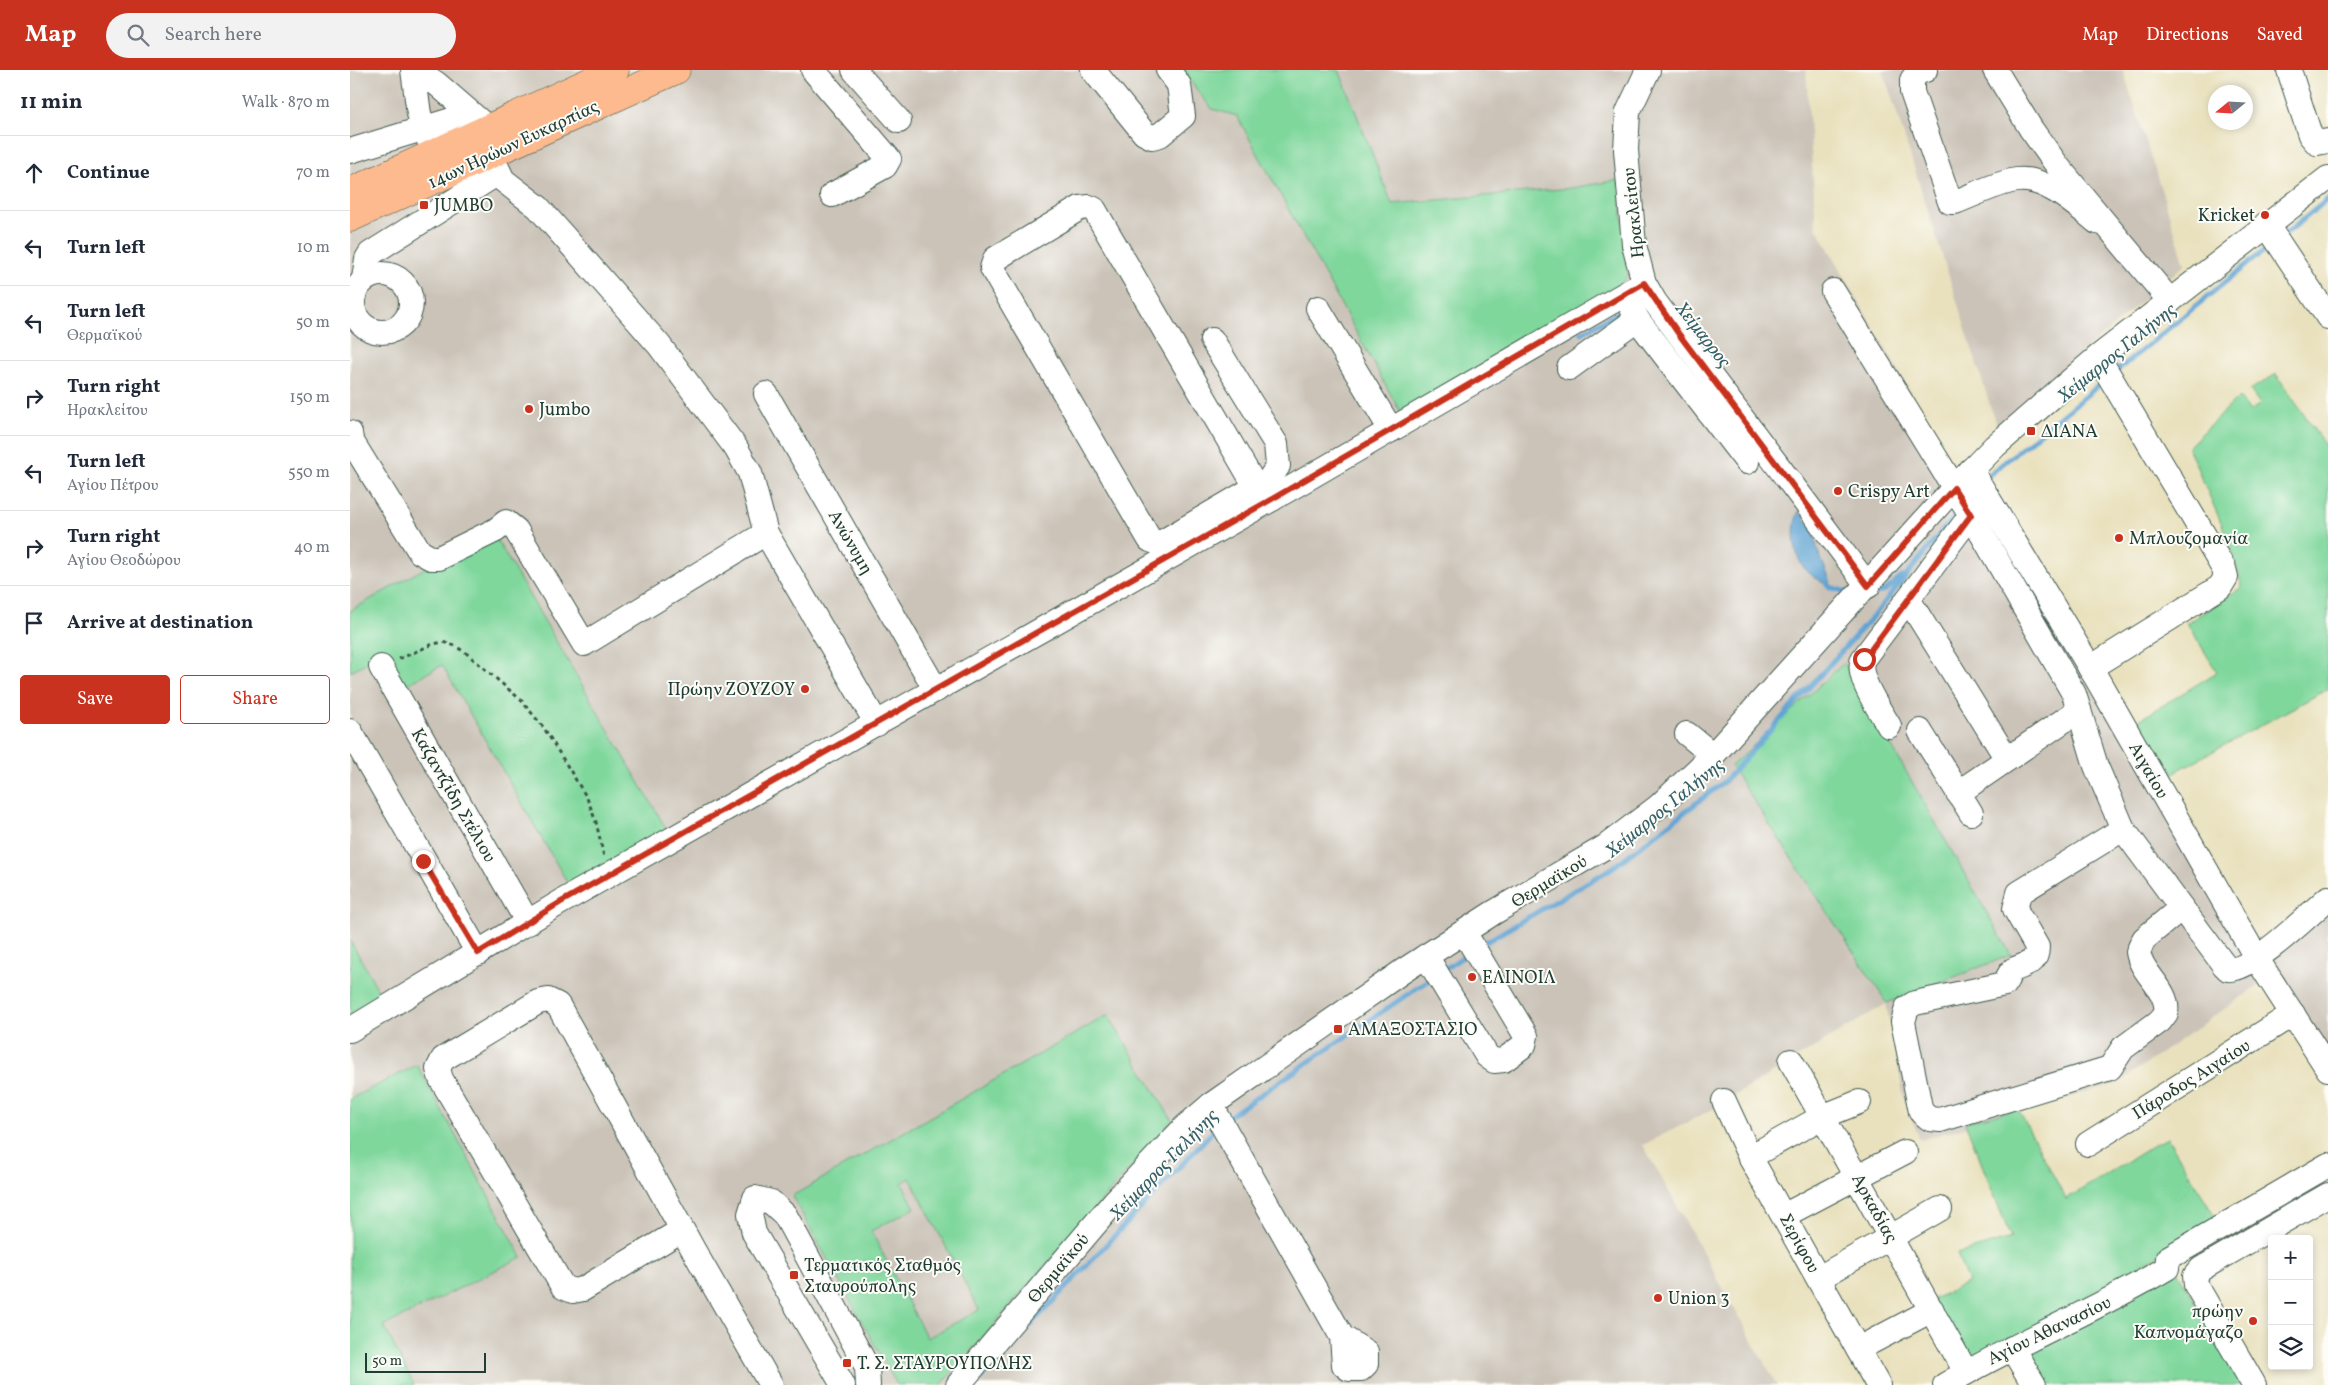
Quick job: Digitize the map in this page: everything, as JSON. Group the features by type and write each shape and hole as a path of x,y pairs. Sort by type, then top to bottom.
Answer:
{"main road":[{"name":"14ων Ηρώων Ευκαρπίας","path":"350,218 615,70"},
{"name":"14ων Ηρώων Ευκαρπίας","path":"350,192 434,154 487,142 676,70"}],"street":[{"path":"414,70 423,129 434,154"},
{"path":"414,70 437,84 487,142 503,180 538,207 660,345 744,461 750,473 766,533 877,724"},
{"path":"813,70 889,159 884,166 832,195"},
{"path":"854,70 899,121"},
{"path":"1093,70 1144,133 1152,137 1160,135 1183,116 1179,85 1168,70"},
{"name":"Ηρακλείτου","path":"1648,70 1630,106 1626,132 1635,288 1660,310 1868,586"},
{"path":"1924,70 1917,73 1912,80 1912,92 1950,202 1955,202 2005,184 2024,180 2056,191 2097,222 2104,223"},
{"path":"1995,70 2047,152 2170,301"},
{"path":"2288,70 2310,135 2317,143 2328,141"},
{"path":"350,151 423,129 487,142"},
{"path":"364,279 367,259 370,254 487,142"},
{"name":"Θερμαϊκού","path":"958,1385 1114,1202 1184,1128 1211,1105 1426,956 1622,835 1659,806 1714,754 1868,586 1970,470 2006,435 2098,357 2266,224 2328,178"},
{"path":"1263,492 1094,209 1089,207 1080,208 995,259 992,268 994,272 1150,540 1160,543 1391,430 1635,288 1637,319 1747,462"},
{"path":"2266,224 2328,317"},
{"path":"383,273 401,280 410,297 408,316 395,329 376,332 360,322 351,305 357,286 364,279 383,273"},
{"path":"1833,291 1971,515 2074,694 2096,766 2123,829 2228,969 2234,970 2258,958 2328,898"},
{"path":"1318,308 1391,430"},
{"path":"1569,368 1637,319"},
{"path":"350,1030 608,875 675,840 936,690 1263,492 1278,466 1276,444 1212,340"},
{"path":"2090,668 2220,587 2226,577 2224,569 2098,357"},
{"name":"Ανώνυμη","path":"766,394 936,690"},
{"path":"350,433 351,440 420,552 432,558 439,558 496,530 506,522 516,530 584,644 766,533"},
{"name":"Αιγαίου","path":"1970,470 2090,668 2258,958 2328,1069"},
{"path":"1889,726 1862,677 1860,668 1864,659 1908,598 1971,515"},
{"path":"1908,598 2007,759"},
{"name":"Καζαντζίδη Στέλιου","path":"381,667 528,923"},
{"path":"1958,793 2079,710"},
{"path":"350,731 478,953"},
{"path":"1920,731 1971,813"},
{"path":"1687,734 1714,754"},
{"path":"2123,829 2019,894 2016,898 2015,909 2037,947 2037,953 2031,963 2012,971 2004,984 1915,1003 1907,1008 1903,1022 1921,1112 1930,1119 1940,1120 2110,1068 2123,1048 2160,1021 2166,1013 2167,1002 2140,962 2138,947 2144,939 2181,908"},
{"path":"1426,956 1487,1056 1494,1061 1504,1060 1524,1045 1526,1036 1464,932"},
{"path":"682,1230 583,1289 573,1291 563,1287 441,1079 438,1069 443,1059 538,1002 548,1000 558,1005 682,1230 771,1385"},
{"name":"Πάροδος Αιγαίου","path":"2088,1144 2294,1014"},
{"name":"Αρκαδίας","path":"1791,1061 1966,1372"},
{"name":"Σερίφου","path":"1724,1101 1750,1157 1784,1214 1878,1385"},
{"path":"1750,1157 1822,1117 1859,1102"},
{"path":"1211,1105 1342,1337"},
{"path":"1784,1214 1906,1152"},
{"name":"Αγίου Αθανασίου","path":"1945,1385 2012,1348 2129,1291 2167,1268 2168,1258 2328,1165"},
{"path":"2254,1385 2196,1285 2195,1276 2201,1269 2328,1195"},
{"path":"843,1385 754,1233 750,1214 754,1198 771,1202 785,1215 867,1367 868,1385"},
{"path":"1819,1278 1940,1209"},
{"path":"1858,1349 1932,1310"},
{"path":"2012,1348 2034,1385"}],"path":[{"path":"381,667 422,647 443,642 465,652 521,700 544,728 587,798 596,822 608,875"}],"shaded area":[{"path":"350,70 1806,70 1816,227 1947,456 2272,976 2118,1083 1920,1140 1904,1099 1886,1004 1713,1109 1643,1145 1777,1385 350,1385"},
{"path":"1883,70 2123,70 2185,264 1997,427"},
{"path":"2328,915 2328,1063 2270,963"}],"green space":[{"path":"1181,70 1339,70 1392,204 1572,188 1618,180 1629,269 1627,276 1621,284 1403,417 1237,116 1212,109"},
{"path":"2276,374 2328,450 2328,689 2162,779 2131,725 2217,672 2187,623 2242,587 2230,543 2188,447 2239,397 2250,411 2260,404 2250,390"},
{"path":"491,530 670,835 571,889 442,665 404,686 384,652 350,672 350,611"},
{"path":"1844,663 2011,955 1887,1003 1731,766"},
{"path":"350,940 382,997 350,1016"},
{"path":"1108,1015 1172,1120 941,1385 897,1385 792,1196","holes":["910,1178 979,1310 927,1338 871,1231 915,1208 902,1183"]},
{"path":"417,1065 522,1257 384,1326 414,1385 350,1385 350,1099"},
{"path":"2018,1109 2066,1199 2167,1137 2218,1221 2031,1329 1969,1358 1932,1300 1968,1282 1957,1254 2011,1238 1965,1122"},
{"path":"2172,1262 2243,1385 2042,1385 2021,1350"}],"water":[{"path":"1799,511 1812,528 1818,551 1830,580 1830,587 1807,571 1797,555 1794,532 1796,517"}],"waterway":[{"name":"Χείμαρρος Γαλήνης","path":"2283,236 2328,199"},
{"name":"Χείμαρρος Γαλήνης","path":"2114,373 2272,244"},
{"name":"Χείμαρρος","path":"1582,333 1625,309"},
{"name":"Χείμαρρος Γαλήνης","path":"1984,479 2105,380"},
{"name":"Χείμαρρος Γαλήνης","path":"1479,946 1612,868 1725,781 1876,613 1960,509"},
{"name":"Χείμαρρος","path":"1873,594 1885,591 1902,577"},
{"name":"Χείμαρρος","path":"1826,583 1830,587 1850,593"},
{"name":"Χείμαρρος Γαλήνης","path":"1442,971 1470,952"},
{"name":"Χείμαρρος Γαλήνης","path":"1225,1119 1433,977"},
{"name":"Χείμαρρος Γαλήνης","path":"974,1385 1217,1127"}],"place":[{"name":"JUMBO","path":"424,205"},
{"name":"Kricket","path":"2265,215"},
{"name":"Jumbo","path":"529,409"},
{"name":"ΔΙΑΝΑ","path":"2031,431"},
{"name":"Crispy Art","path":"1838,491"},
{"name":"Μπλουζομανία","path":"2119,538"},
{"name":"Πρώην ΖΟΥΖΟΥ","path":"805,689"},
{"name":"ΕΛΙΝΟΙΛ","path":"1472,977"},
{"name":"ΑΜΑΞΟΣΤΑΣΙΟ","path":"1338,1029"},
{"name":"Τερματικός Σταθμός Σταυρούπολης","path":"794,1275"},
{"name":"Union 3","path":"1658,1298"},
{"name":"πρώην Καπνομάγαζο","path":"2253,1321"},
{"name":"Τ. Σ. ΣΤΑΥΡΟΥΠΟΛΗΣ","path":"847,1363"}],"route":[{"path":"423,861 478,953 561,902 675,840 1328,467 1644,283 1655,302 1868,586 1954,488 1971,515 1864,659"}]}
